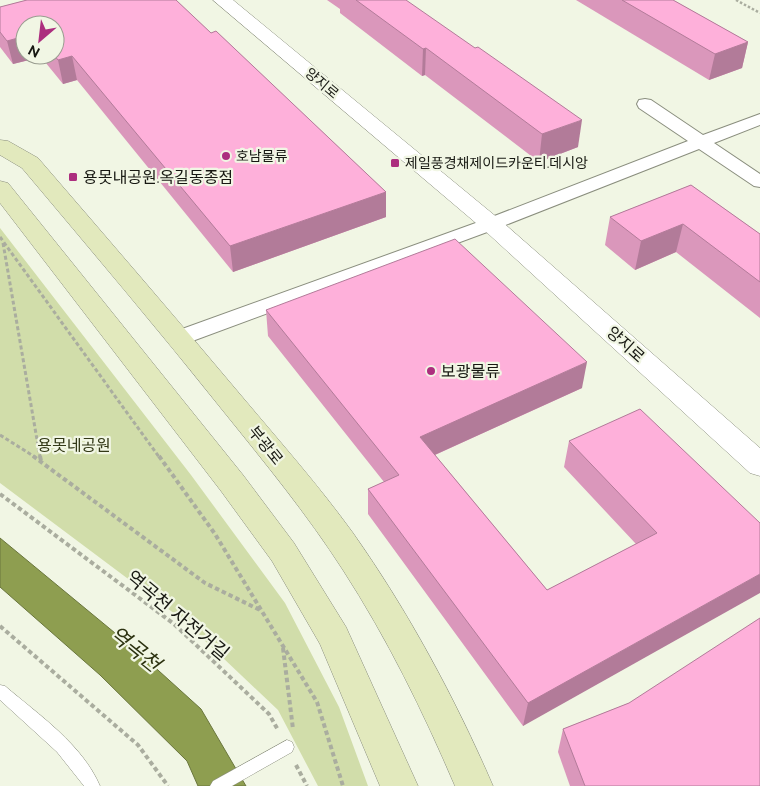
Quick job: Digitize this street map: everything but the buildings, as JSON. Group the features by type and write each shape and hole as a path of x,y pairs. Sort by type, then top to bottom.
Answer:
{"main road":[{"name":"부광로","path":"0,146 30,162 179,338 314,504 369,582 448,727 474,786"},
{"path":"0,188 232,483 283,552 334,637 399,786"}],"street":[{"name":"양지로","path":"222,0 491,224 760,465"},
{"path":"645,104 760,182"},
{"path":"179,338 491,224 760,119"}],"lane":[{"path":"0,692 46,731 84,771 92,786"},
{"path":"218,786 286,747"}],"path":[{"path":"736,0 760,13"},
{"path":"1,238 41,462"},
{"path":"1,238 215,534 317,702 343,786"},
{"path":"0,435 41,462 205,583 262,611"},
{"name":"역곡천 자전거길","path":"0,494 174,624 269,714 307,786"},
{"path":"0,626 138,745 168,786"},
{"path":"283,646 294,731"},
{"path":"297,760 298,769"}],"green space":[{"name":"용못네공원","path":"0,228 191,475 285,603 339,707 368,786 318,786 278,710 183,620 0,483"}],"shaded area":[{"path":"0,538 138,652 201,709 246,786 198,786 187,761 100,675 0,587"}],"place":[{"name":"호남물류","path":"226,156"},
{"name":"제일풍경채제이드카운티.데시앙","path":"395,163"},
{"name":"용못내공원.옥길동종점","path":"73,177"},
{"name":"보광물류","path":"431,371"}],"water label":[{"name":"역곡천","path":"135,649"}]}
